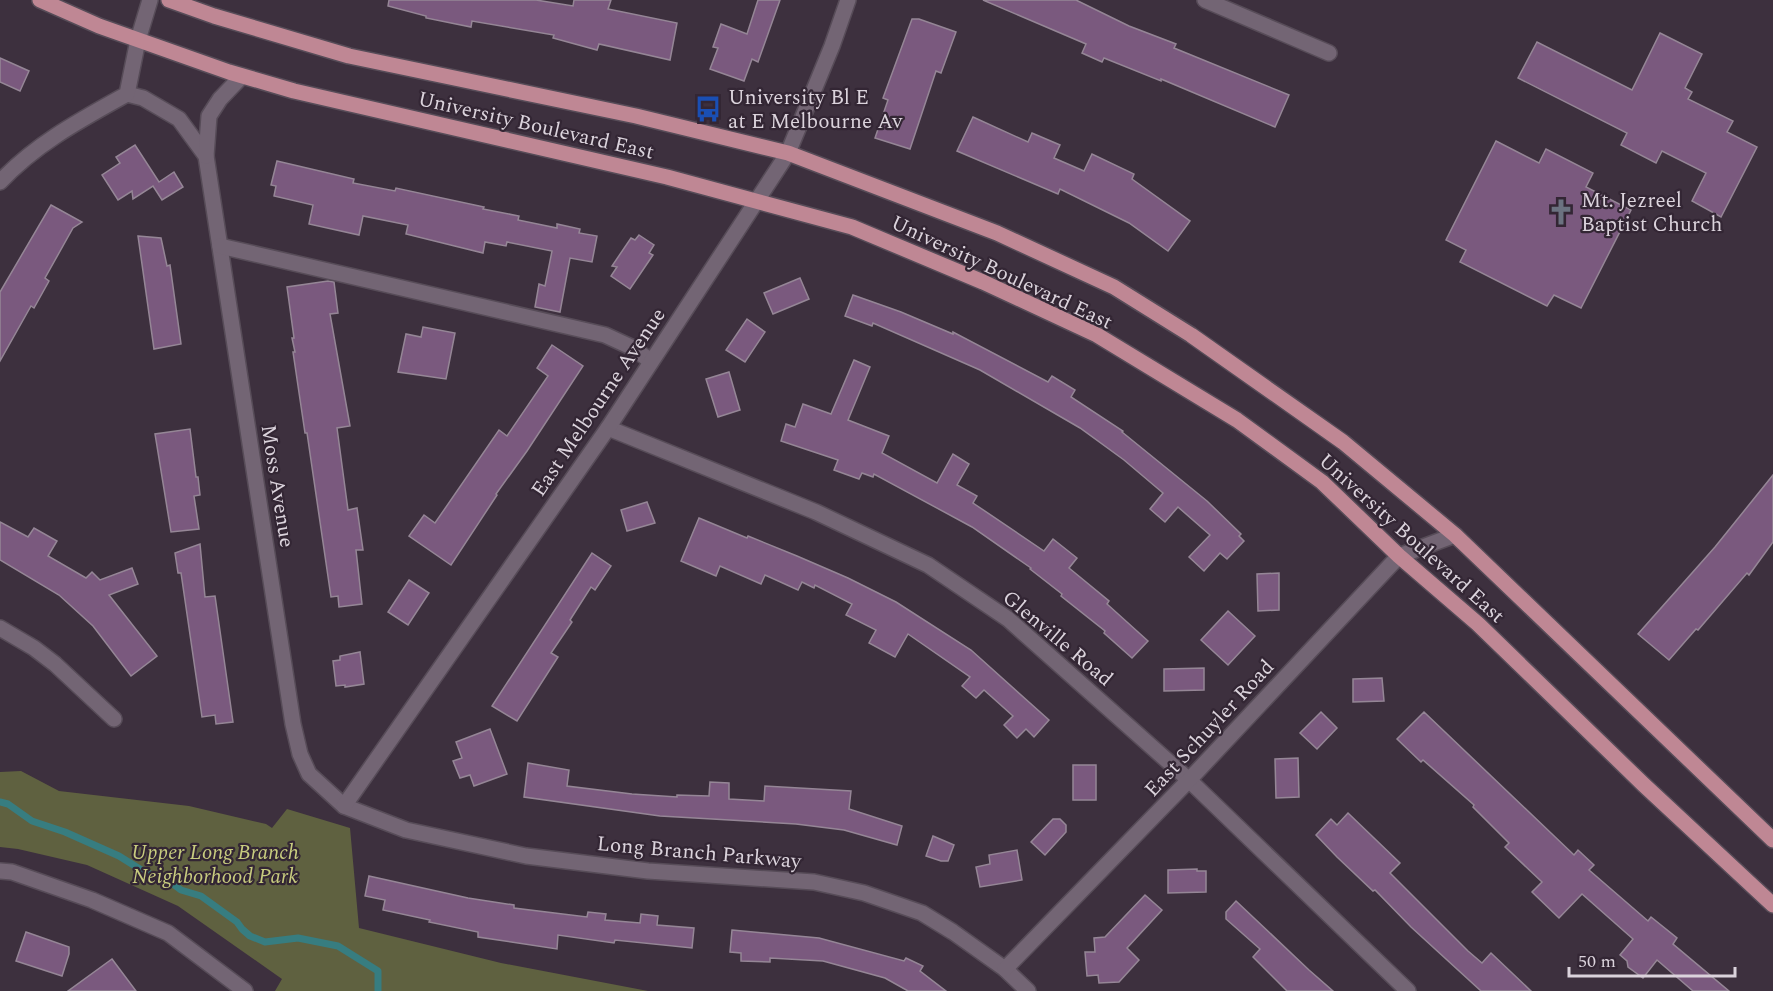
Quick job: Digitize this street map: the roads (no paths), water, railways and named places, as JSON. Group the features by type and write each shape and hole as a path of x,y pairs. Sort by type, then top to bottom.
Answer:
{"main road":[{"name":"University Boulevard East","path":"40,0 99,27 242,76 294,91 667,177 852,227 983,282 1096,335 1237,420 1322,482 1399,556 1478,624 1773,905"},
{"name":"University Boulevard East","path":"169,0 214,16 349,56 636,116 788,153 997,233 1114,287 1191,335 1343,442 1455,535 1773,840"}],"street":[{"path":"0,182 18,162 81,119 127,94 138,40 150,0"},
{"name":"East Melbourne Avenue","path":"344,806 608,428 788,153 832,46 848,0"},
{"path":"1205,0 1329,53"},
{"name":"Moss Avenue","path":"242,76 220,99 209,116 206,156 293,724 300,754 309,774 344,806"},
{"name":"Moss Avenue","path":"127,94 143,98 179,119 206,156"},
{"path":"220,246 605,335 631,347 651,362"},
{"name":"Glenville Road","path":"608,428 816,512 928,565 1008,619 1189,780 1408,991"},
{"name":"East Schuyler Road","path":"1005,969 1189,780 1399,556 1455,535"},
{"path":"0,628 55,664 114,720"},
{"name":"Long Branch Parkway","path":"344,806 406,830 526,856 648,871 814,882 864,893 922,913 1005,969 1028,991"},
{"path":"0,872 12,872 92,900 168,933 245,991"}],"waterway":[{"path":"0,802 8,804 32,821 65,832 119,856 181,890 201,896 237,922 250,936 265,942 298,938 338,946 378,971 378,991"}],"place":[{"name":"University Bl E at E Melbourne Av","path":"708,109"},
{"name":"Mt. Jezreel Baptist Church","path":"1561,212"}],"park label":[{"name":"Upper Long Branch Neighborhood Park","path":"215,864"}]}
